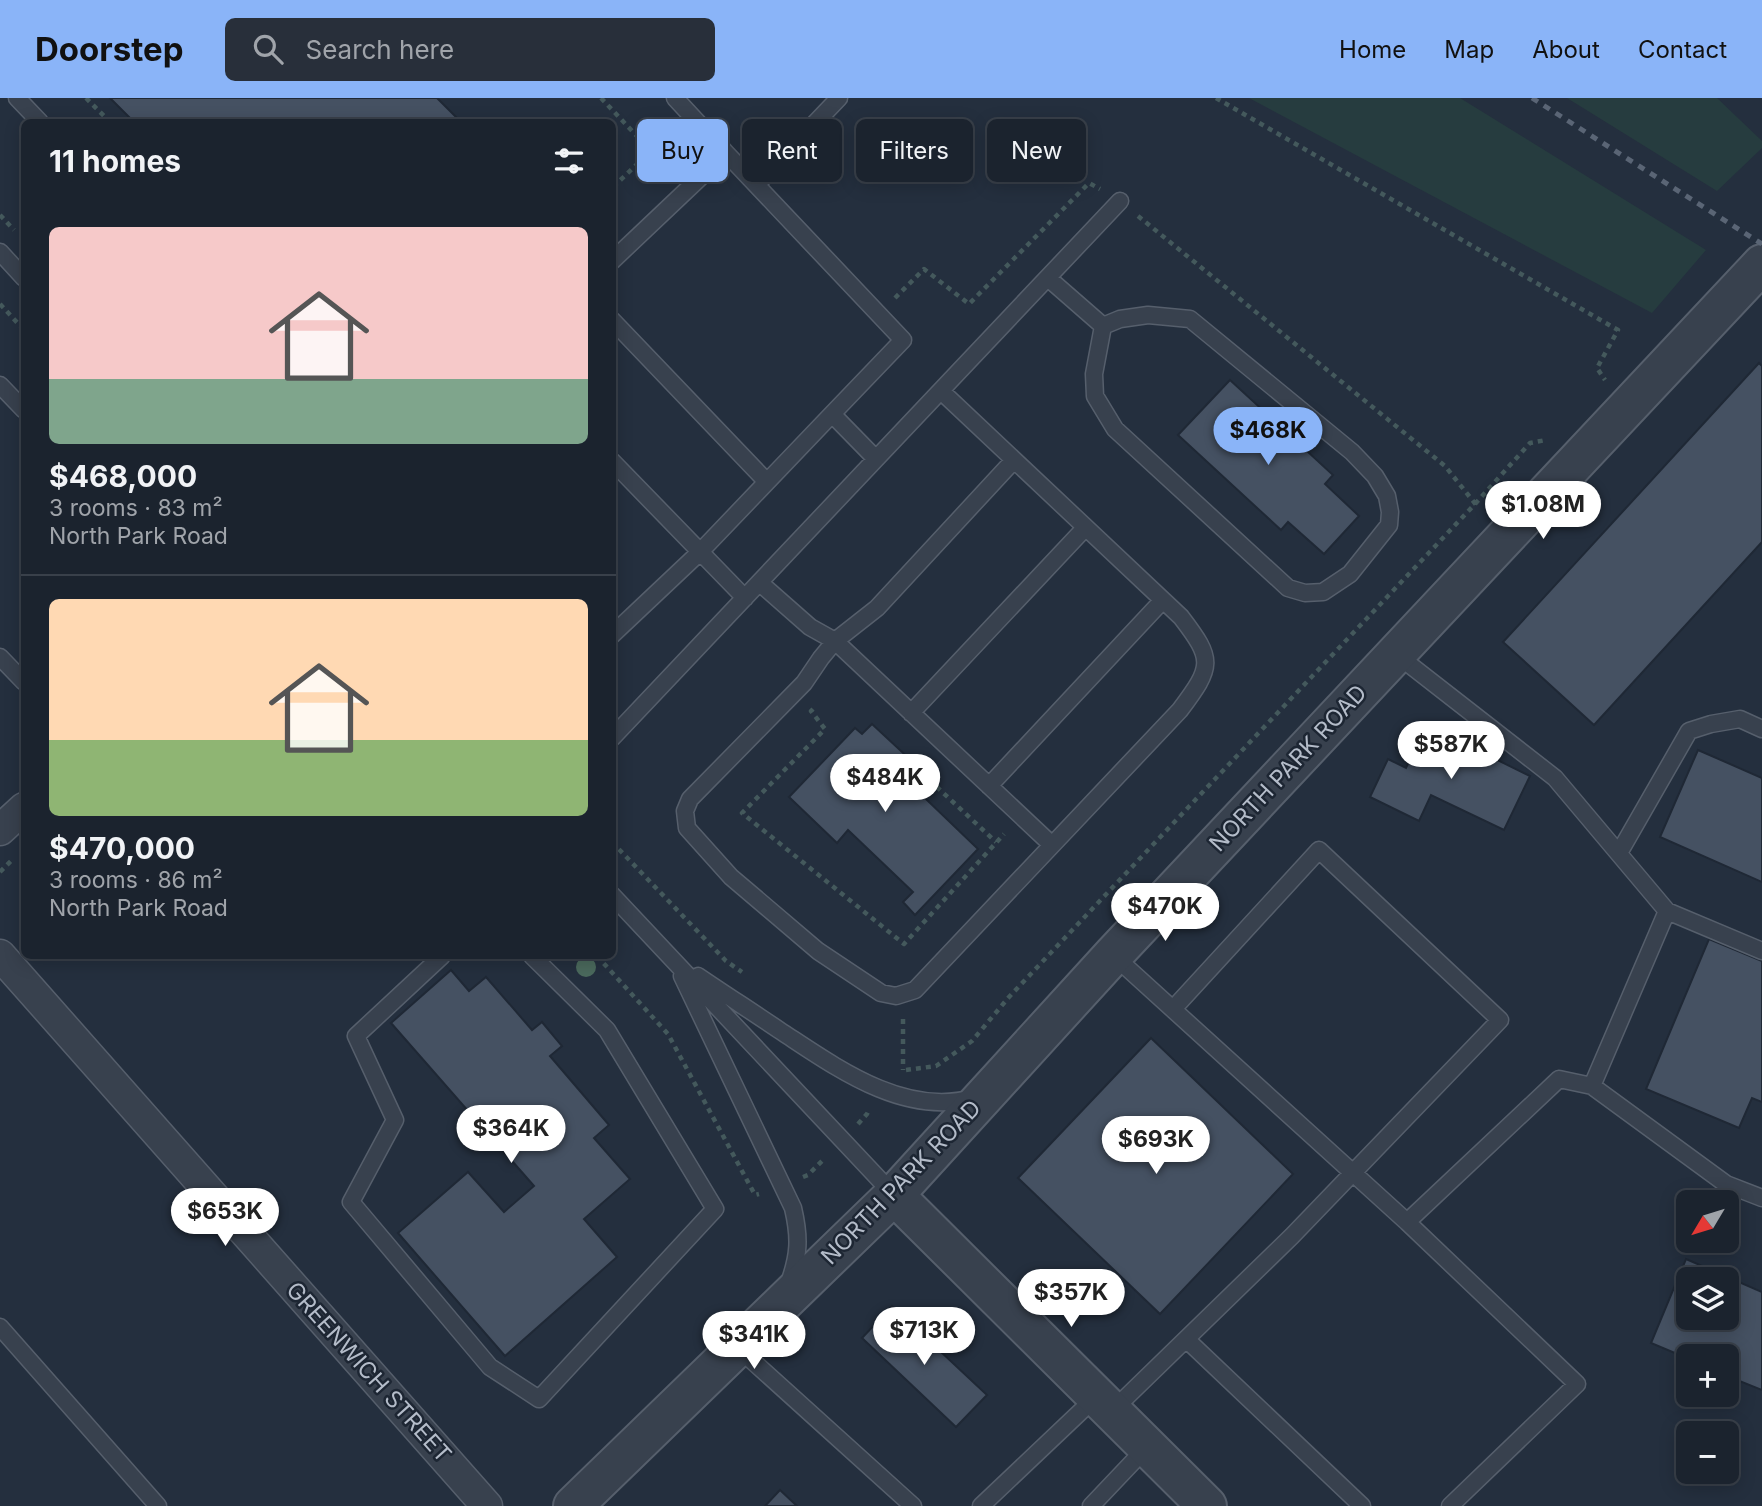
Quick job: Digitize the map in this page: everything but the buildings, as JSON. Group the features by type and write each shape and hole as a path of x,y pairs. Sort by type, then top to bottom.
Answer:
{"street":[{"name":"NORTH PARK ROAD","path":"573,1506 894,1195 1113,955 1762,264"},
{"path":"0,830 21,811"},
{"name":"GREENWICH STREET","path":"0,955 487,1506"},
{"path":"894,1195 1207,1506"}],"lane":[{"path":"17,98 37,119"},
{"path":"675,98 694,119"},
{"path":"757,184 839,98"},
{"path":"616,631 700,552 903,340 728,155"},
{"path":"616,257 695,182"},
{"path":"616,734 1120,201"},
{"path":"0,252 21,275"},
{"path":"1048,278 1103,326"},
{"path":"1148,315 1190,319 1352,452 1375,475 1387,496 1389,526 1350,574 1323,592 1305,593 1288,588 1115,429 1095,396 1094,374 1103,326 1120,319 1148,315"},
{"path":"616,324 767,482"},
{"path":"0,385 21,407"},
{"path":"941,391 1181,617 1201,643 1206,663 1198,685 1180,710 915,990 896,996 881,993 818,951 731,877 687,828 685,811 690,799 804,683 835,641 877,608 1014,460"},
{"path":"832,414 876,459"},
{"path":"616,465 744,598"},
{"path":"911,713 1085,528"},
{"path":"760,583 810,627 835,641 1052,845"},
{"path":"989,786 1163,600"},
{"path":"1396,654 1555,778 1667,911 1762,951"},
{"path":"0,657 21,679"},
{"path":"1619,853 1689,731 1740,719 1762,729"},
{"path":"981,1506 1186,1339 1292,1236 1500,1020 1319,850 1173,1009"},
{"path":"616,899 894,1195"},
{"path":"1592,1086 1667,911"},
{"path":"1113,955 1354,1172 1577,1384 1450,1506"},
{"path":"439,959 356,1037 395,1120 351,1202 491,1367 539,1399 715,1209 607,1030 535,959"},
{"path":"675,961 825,1060 872,1085 908,1098 934,1102 959,1102 986,1095"},
{"path":"675,961 793,1208 800,1234 796,1265 781,1304"},
{"path":"1407,1222 1559,1079 1592,1086 1726,1184 1762,1198"},
{"path":"0,1327 158,1506"},
{"path":"1186,1339 1362,1506"},
{"path":"737,1347 913,1506"},
{"path":"1091,1506 1147,1447"}],"path":[{"path":"86,98 107,119"},
{"path":"601,98 651,151 616,184"},
{"path":"1216,98 1618,330 1597,368 1636,399"},
{"path":"0,304 21,327"},
{"path":"892,1069 936,1066 972,1041 1009,996 1466,514 1530,443 1549,439"},
{"path":"819,703 811,711 825,729 743,813 904,944 1021,815"},
{"path":"938,764 924,775 996,842"},
{"path":"903,993 903,1070"}],"green space":[{"path":"1249,98 1460,98 1706,250 1652,313"},
{"path":"1567,98 1717,98 1762,141 1762,148 1717,191"}],"railway":[{"path":"1532,98 1762,244"}]}
